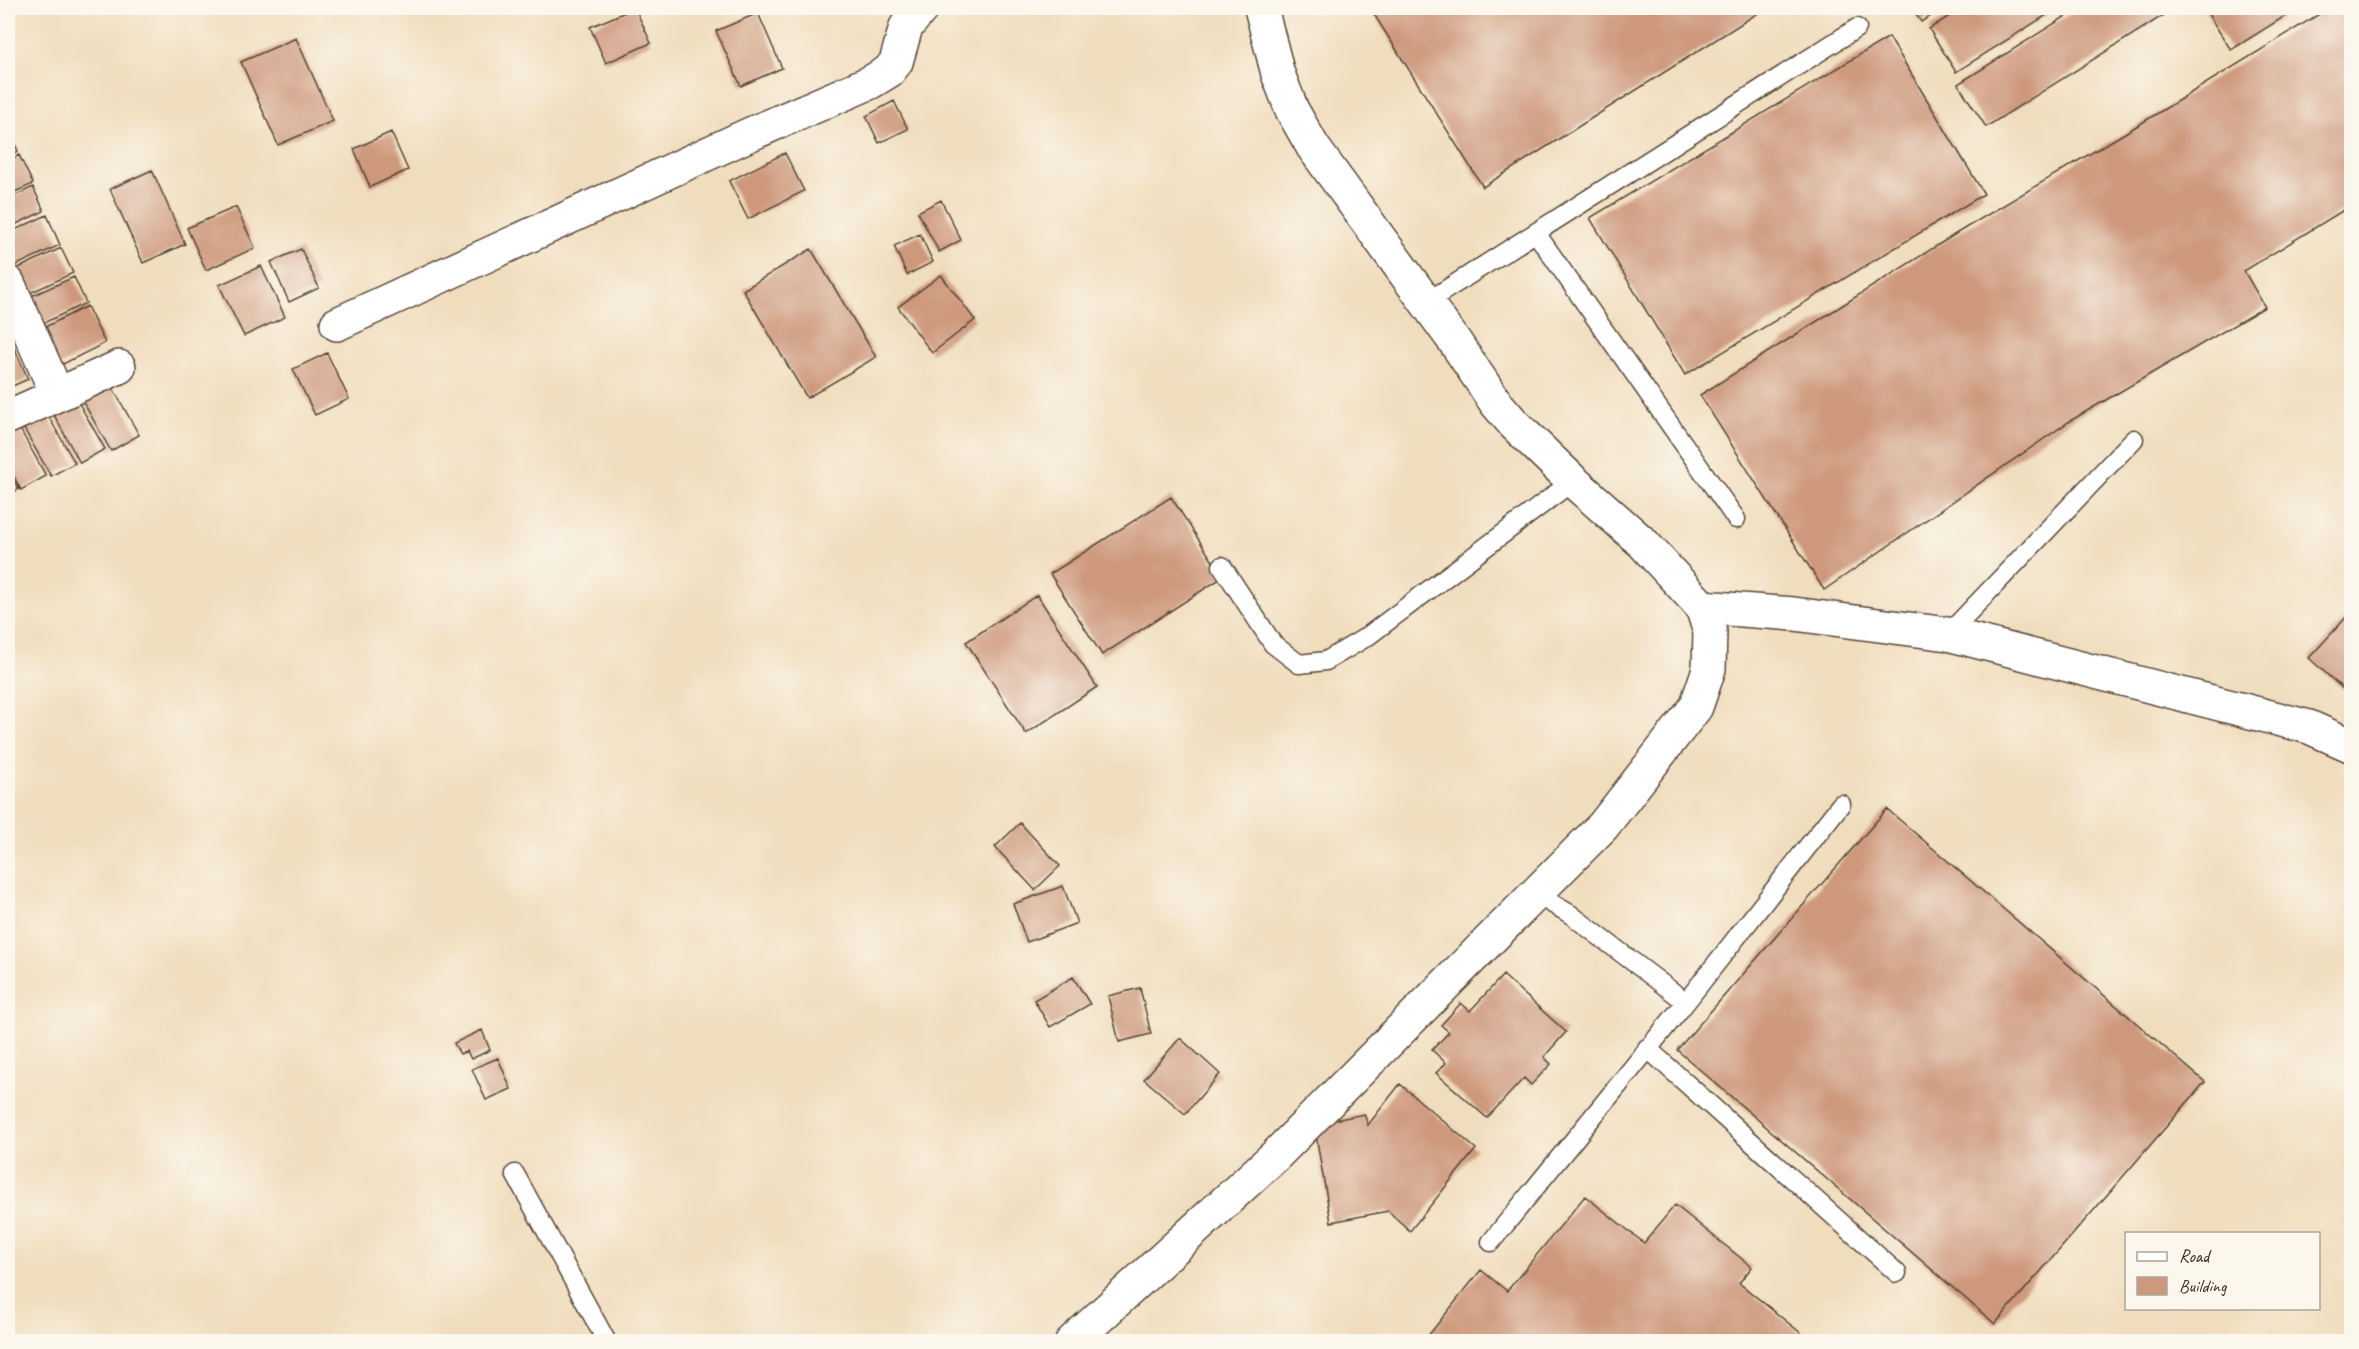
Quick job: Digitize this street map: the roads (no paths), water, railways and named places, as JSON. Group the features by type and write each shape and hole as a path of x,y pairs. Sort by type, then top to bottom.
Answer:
{"street":[{"path":"337,324 871,82 889,71 896,62 906,27 922,8"},
{"path":"1072,1341 1275,1156 1603,826 1696,707 1709,669 1710,632 1702,607 1643,543 1573,481 1496,404 1313,147 1292,110 1278,74 1261,8"},
{"path":"8,283 57,394"},
{"path":"8,417 119,367"},
{"path":"1702,607 1794,614 1948,634 2308,727 2352,747"}],"lane":[{"path":"1425,303 1857,28"},
{"path":"1536,233 1736,519"},
{"path":"1948,634 2134,439"},
{"path":"1222,566 1273,644 1299,664 1326,661 1368,636 1573,481"},
{"path":"1491,1242 1686,1002 1841,804"},
{"path":"1534,893 1570,914 1686,1002"},
{"path":"1647,1048 1897,1273"},
{"path":"515,1174 607,1341"}]}
